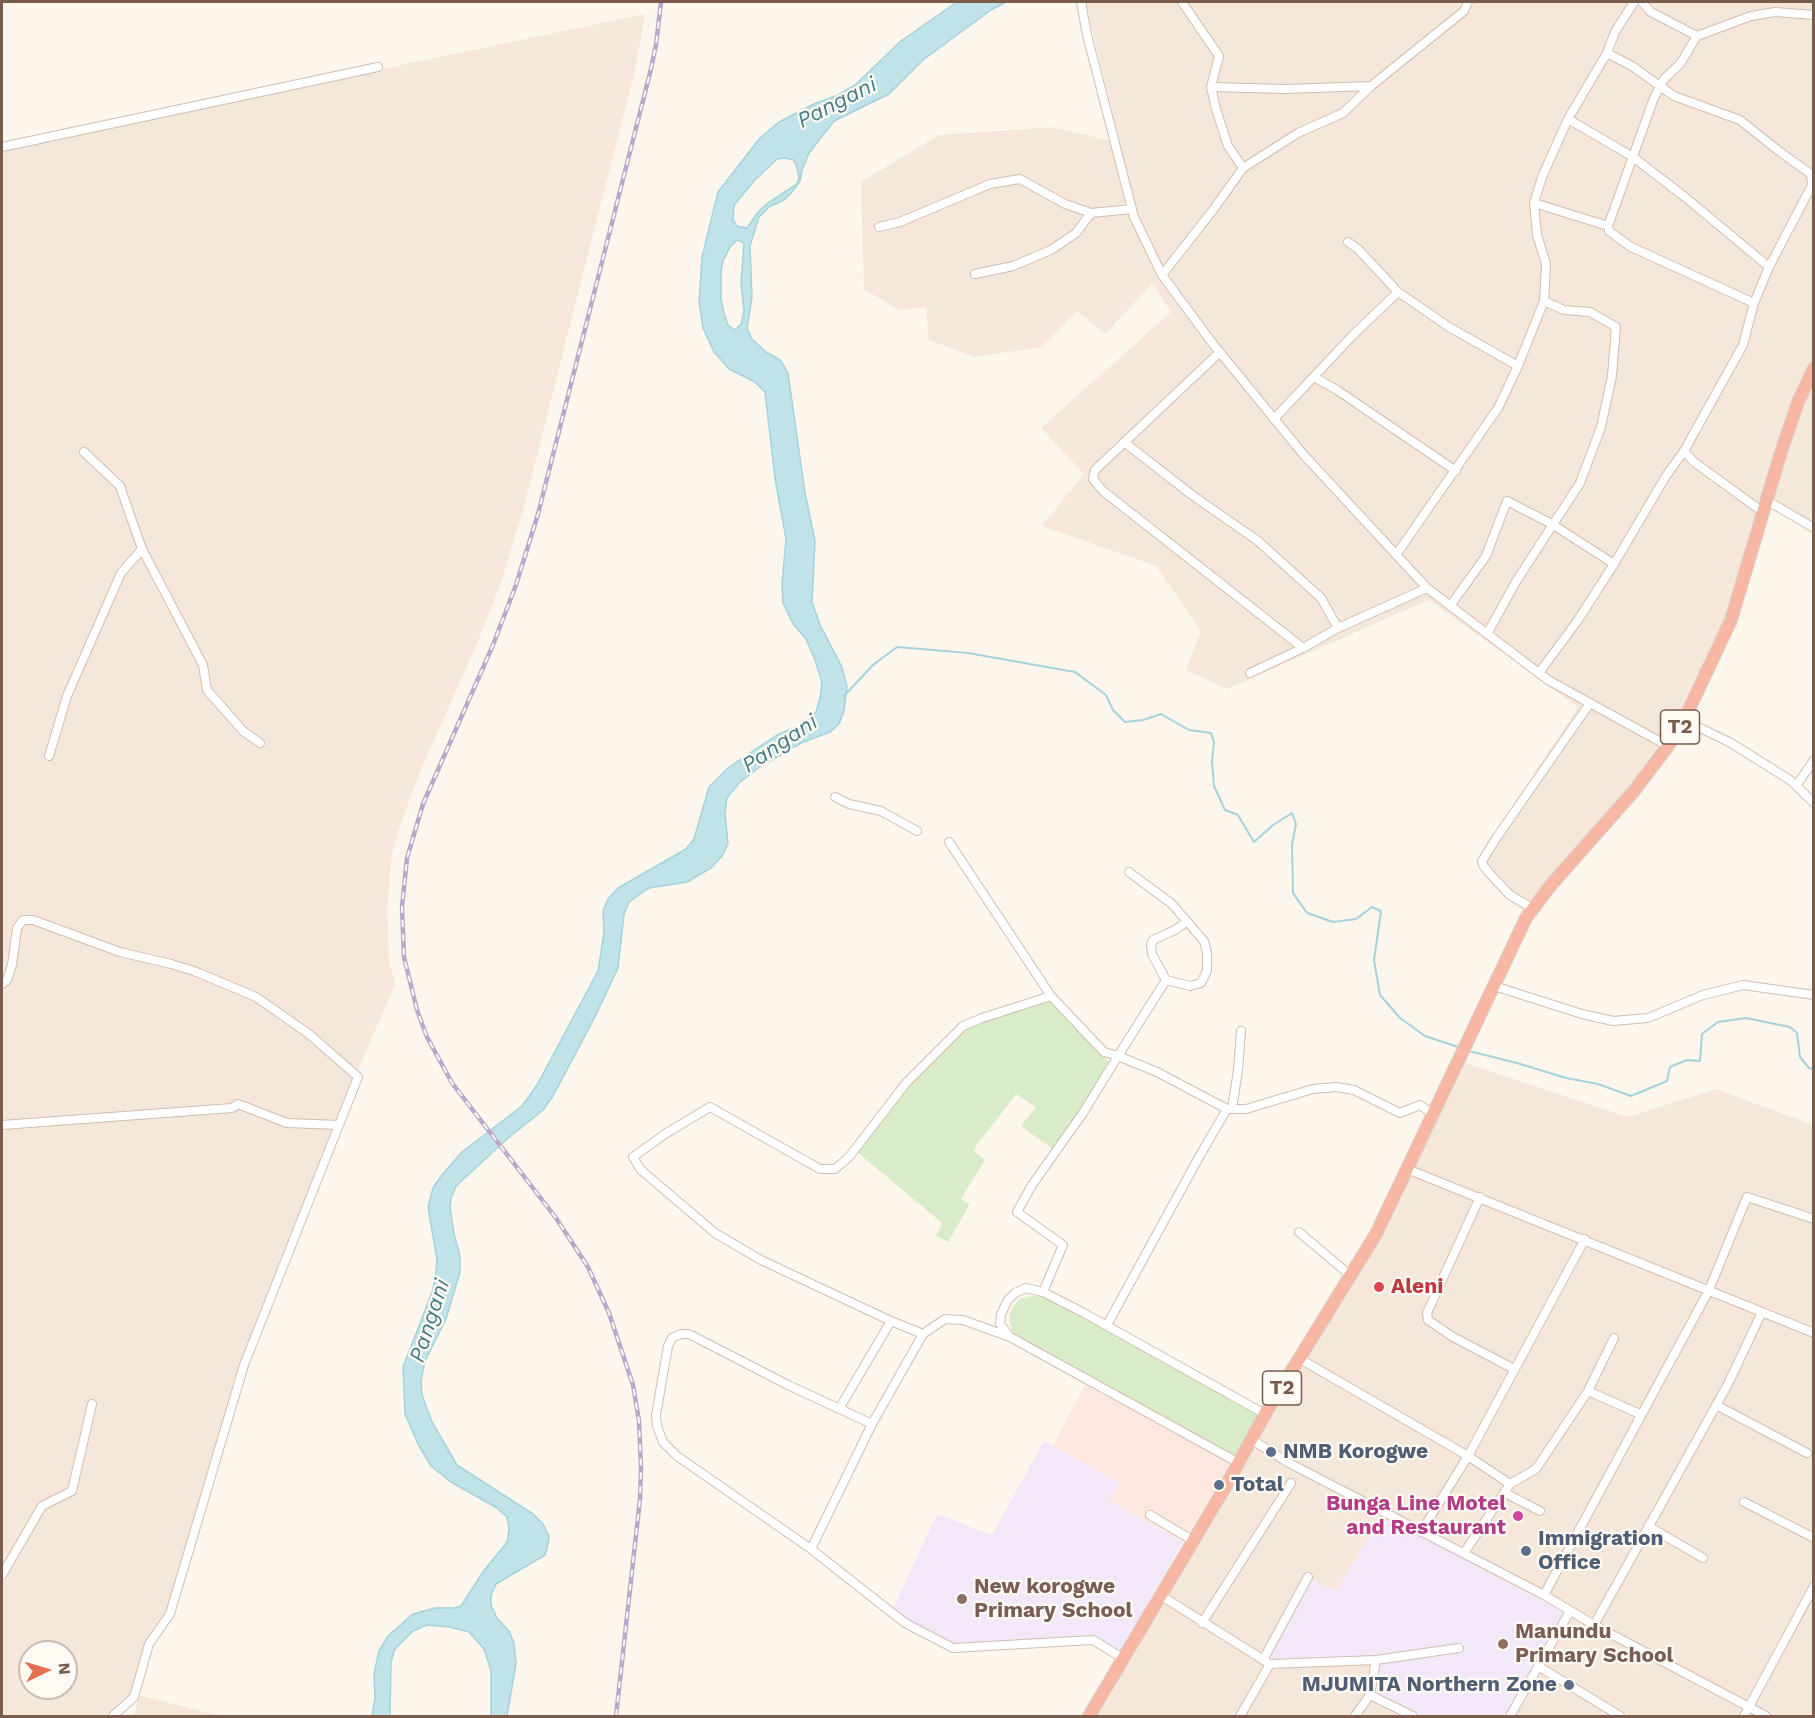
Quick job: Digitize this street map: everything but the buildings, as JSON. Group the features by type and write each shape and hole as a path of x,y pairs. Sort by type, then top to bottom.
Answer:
{"highway":[{"name":"T2","path":"1089,1716 1239,1463 1265,1414 1377,1234 1510,949 1532,908 1634,791 1668,746 1684,720 1731,620 1764,506 1798,402 1813,371"}],"street":[{"path":"1081,2 1132,209 1162,275 1220,352 1303,454 1426,588 1539,673 1668,746"},
{"path":"1182,2 1219,56 1211,87 1227,146 1243,168"},
{"path":"1162,275 1243,168 1298,133 1343,113 1371,86 1464,11 1468,2"},
{"path":"1396,555 1498,408 1518,366 1544,301 1546,264 1537,235 1534,203 1542,177 1568,119 1607,53 1615,32 1635,2"},
{"path":"1642,2 1651,12 1696,36"},
{"path":"1754,303 1631,247 1609,231 1608,226 1659,87 1680,64 1696,36 1751,16 1775,12 1814,15"},
{"path":"1539,673 1578,620 1666,476 1684,451 1743,345 1754,303 1769,267 1812,185 1811,174 1740,120 1674,96 1632,66 1607,53"},
{"path":"2,147 378,67"},
{"path":"1211,87 1285,89 1371,86"},
{"path":"1568,119 1633,158 1685,197 1769,267"},
{"path":"879,227 900,222 990,184 1020,179 1065,204 1091,213 1132,209"},
{"path":"1534,203 1608,226"},
{"path":"975,274 1013,266 1051,250 1076,232 1091,213"},
{"path":"1348,242 1358,249 1398,292 1449,327 1518,366"},
{"path":"1274,419 1353,335 1398,292"},
{"path":"1487,634 1517,580 1580,483 1601,427 1612,376 1616,327 1590,312 1564,310 1544,301"},
{"path":"1220,352 1095,470 1093,479 1096,484 1302,648"},
{"path":"1314,377 1337,390 1456,471"},
{"path":"1124,442 1192,495 1258,541 1321,598 1338,628"},
{"path":"1684,451 1694,462 1764,506 1814,528"},
{"path":"84,452 120,486 142,549 203,665 207,690 243,731 260,743"},
{"path":"1450,606 1486,556 1507,501 1552,524 1614,564"},
{"path":"49,756 67,696 121,573 142,549"},
{"path":"1250,673 1338,628 1426,588"},
{"path":"1532,908 1510,896 1490,874 1482,861 1590,703"},
{"path":"1684,720 1731,743 1796,786 1814,803"},
{"path":"1796,786 1814,760"},
{"path":"835,796 849,804 881,811 917,831"},
{"path":"949,842 1051,996 1104,1052 1157,1072 1230,1109 1246,1109 1313,1089 1336,1087 1354,1090 1400,1113 1420,1105 1433,1114"},
{"path":"1129,872 1172,904 1204,941 1207,971 1201,983 1190,986 1166,980 1152,954 1151,945 1152,940 1175,930 1186,922"},
{"path":"2,984 12,965 17,928 23,920 33,920 120,952 171,963 256,997 309,1034 358,1077 244,1365 170,1614 149,1644 134,1697 113,1716"},
{"path":"1043,1292 1063,1245 1017,1212 1032,1185 1083,1113 1166,980"},
{"path":"1494,986 1582,1014 1613,1021 1648,1018 1703,995 1743,985 1814,995"},
{"path":"923,1334 761,1260 715,1233 641,1170 633,1157 665,1134 710,1107 820,1169 835,1169 849,1157 906,1083 963,1026 1051,996"},
{"path":"1107,1325 1199,1157 1230,1109 1238,1070 1241,1030"},
{"path":"2,1125 232,1108 238,1104 287,1123 339,1125"},
{"path":"1407,1168 1814,1333"},
{"path":"1480,1197 1426,1314 1428,1320 1453,1337 1514,1370"},
{"path":"1544,1595 1709,1290 1747,1197 1814,1219"},
{"path":"1299,1232 1351,1276"},
{"path":"1421,1532 1468,1456 1585,1239"},
{"path":"1010,1337 1000,1324 1001,1314 1008,1300 1015,1293 1026,1288 1043,1292 1107,1325 1265,1414"},
{"path":"1594,1625 1716,1405 1762,1312"},
{"path":"811,1549 872,1425 923,1334 945,1319 963,1320 1010,1337 1239,1463"},
{"path":"839,1409 891,1321"},
{"path":"872,1425 689,1334 681,1334 672,1338 668,1346 656,1415 663,1442 677,1456 811,1549 905,1623 953,1648 1093,1640 1124,1659"},
{"path":"1464,1553 1510,1484 1536,1469 1588,1391 1614,1338"},
{"path":"1300,1359 1468,1456 1510,1484"},
{"path":"1588,1391 1640,1414"},
{"path":"2,1575 42,1506 72,1491 92,1404"},
{"path":"1716,1405 1807,1453"},
{"path":"1252,1440 1289,1463 1544,1595 1594,1625 1766,1716"},
{"path":"1202,1623 1291,1483"},
{"path":"1505,1493 1540,1511"},
{"path":"1744,1502 1814,1539"},
{"path":"1150,1515 1192,1540"},
{"path":"1648,1526 1703,1558"},
{"path":"1240,1716 1308,1577"},
{"path":"1744,1716 1814,1586"},
{"path":"1160,1596 1267,1662 1376,1660 1459,1648"},
{"path":"1510,1716 1570,1611"},
{"path":"1355,1716 1370,1695 1376,1660"},
{"path":"1538,1666 1620,1716"},
{"path":"1370,1695 1413,1716"}],"shaded area":[{"path":"1085,2 1813,2 1813,359 1795,400 1728,619 1665,744 1526,912 1508,900 1476,862 1578,707 1429,600 1227,689 1186,670 1201,631 1156,566 1042,526 1084,474 1041,428 1171,312 1152,284 1105,334 1077,311 1042,347 974,357 929,340 926,307 900,311 864,289 861,182 939,135 1051,127 1120,143"},
{"path":"645,14 635,70 523,510 502,580 479,639 422,767 399,828 392,855 387,907 389,960 395,985 355,1076 241,1364 168,1613 147,1642 132,1696 109,1716 2,1716 2,150"},
{"path":"1813,376 1813,522 1771,497 1784,453"},
{"path":"1463,1062 1628,1117 1716,1089 1813,1125 1813,1716 1508,1716 1336,1592 1310,1579 1378,1657 1373,1693 1418,1716 1094,1716 1304,1361"},
{"path":"1085,1385 1231,1464 1183,1542 1108,1500 1119,1484 1053,1446"},
{"path":"1044,1441 1119,1483 1108,1500 1183,1542 1119,1653 1093,1637 953,1645 907,1621 893,1609 937,1514 992,1535"},
{"path":"1382,1515 1567,1613 1508,1716 1418,1716 1373,1693 1378,1660 1270,1662 1266,1660 1310,1579 1336,1591"},
{"path":"139,1695 221,1716 134,1716"}],"green space":[{"path":"1051,1000 1111,1064 1054,1150 1021,1126 1036,1107 1016,1094 973,1150 985,1160 961,1199 970,1204 948,1242 936,1236 942,1223 856,1151 908,1085 965,1028 983,1020"},
{"path":"1042,1295 1083,1315 1258,1414 1235,1457 1012,1335 1009,1316 1014,1305 1020,1299"}],"water":[{"name":"Pangani","path":"957,2 1006,2 991,10 923,60 889,94 834,121 809,153 800,181 793,191 784,200 769,207 759,217 750,246 752,297 747,329 752,339 766,352 780,360 788,373 805,493 815,541 812,602 820,625 842,667 847,687 844,711 839,724 830,732 801,743 761,766 739,783 727,798 725,814 728,844 722,856 711,868 687,882 649,888 629,902 624,914 618,968 553,1096 543,1110 507,1139 456,1186 450,1207 460,1256 460,1272 446,1319 425,1361 421,1381 422,1395 432,1422 457,1465 533,1514 543,1524 549,1536 548,1545 545,1555 496,1584 491,1596 491,1605 497,1618 509,1631 514,1643 516,1664 507,1716 491,1716 491,1671 484,1649 469,1632 427,1625 413,1631 395,1649 391,1662 390,1716 372,1716 375,1698 374,1674 379,1651 388,1636 413,1614 435,1608 461,1606 483,1572 507,1542 509,1529 507,1517 497,1508 451,1482 431,1466 405,1414 403,1367 433,1290 436,1271 437,1260 428,1207 433,1188 462,1152 522,1106 537,1085 598,971 604,933 603,911 608,899 618,888 686,849 694,839 709,787 728,768 777,735 805,723 816,712 820,698 822,682 815,660 806,639 793,624 783,603 782,584 786,539 775,478 765,392 755,382 729,369 714,352 703,328 699,302 702,257 718,192 760,138 779,122 855,85 901,41","holes":["777,159 794,160 799,178 797,184 768,203 758,212 747,228 737,226 733,220 734,205","737,240 744,243 741,283 744,311 741,324 735,330 728,325 724,313 721,299 721,272 723,261 730,247"]}],"waterway":[{"path":"844,696 873,665 897,647 968,653 1075,672 1106,695 1113,710 1125,722 1143,720 1161,714 1189,730 1211,733 1214,742 1212,761 1214,786 1225,810 1238,815 1254,842 1273,825 1292,813 1296,824 1292,845 1293,893 1307,913 1333,922 1356,919 1372,907 1381,911 1374,960 1380,995 1400,1018 1425,1036 1461,1048"},
{"path":"1469,1051 1566,1078 1598,1084 1631,1096 1667,1081 1670,1067 1687,1060 1700,1061 1702,1034 1718,1022 1746,1018 1790,1027 1797,1033 1800,1057 1809,1068 1814,1069"}],"railway":[{"path":"616,1716 640,1499 639,1421 633,1385 609,1313 588,1267 556,1218 452,1083 427,1037 417,1010 404,957 402,907 407,858 423,804 493,645 516,585 538,514 650,73 661,2"}],"place":[{"name":"Aleni","path":"1379,1287"},
{"name":"NMB Korogwe","path":"1271,1452"},
{"name":"Total","path":"1219,1485"},
{"name":"Bunga Line Motel and Restaurant","path":"1518,1516"},
{"name":"Immigration Office","path":"1526,1551"},
{"name":"New korogwe Primary School","path":"962,1599"},
{"name":"Manundu Primary School","path":"1503,1644"},
{"name":"MJUMITA Northern Zone","path":"1569,1685"}]}
